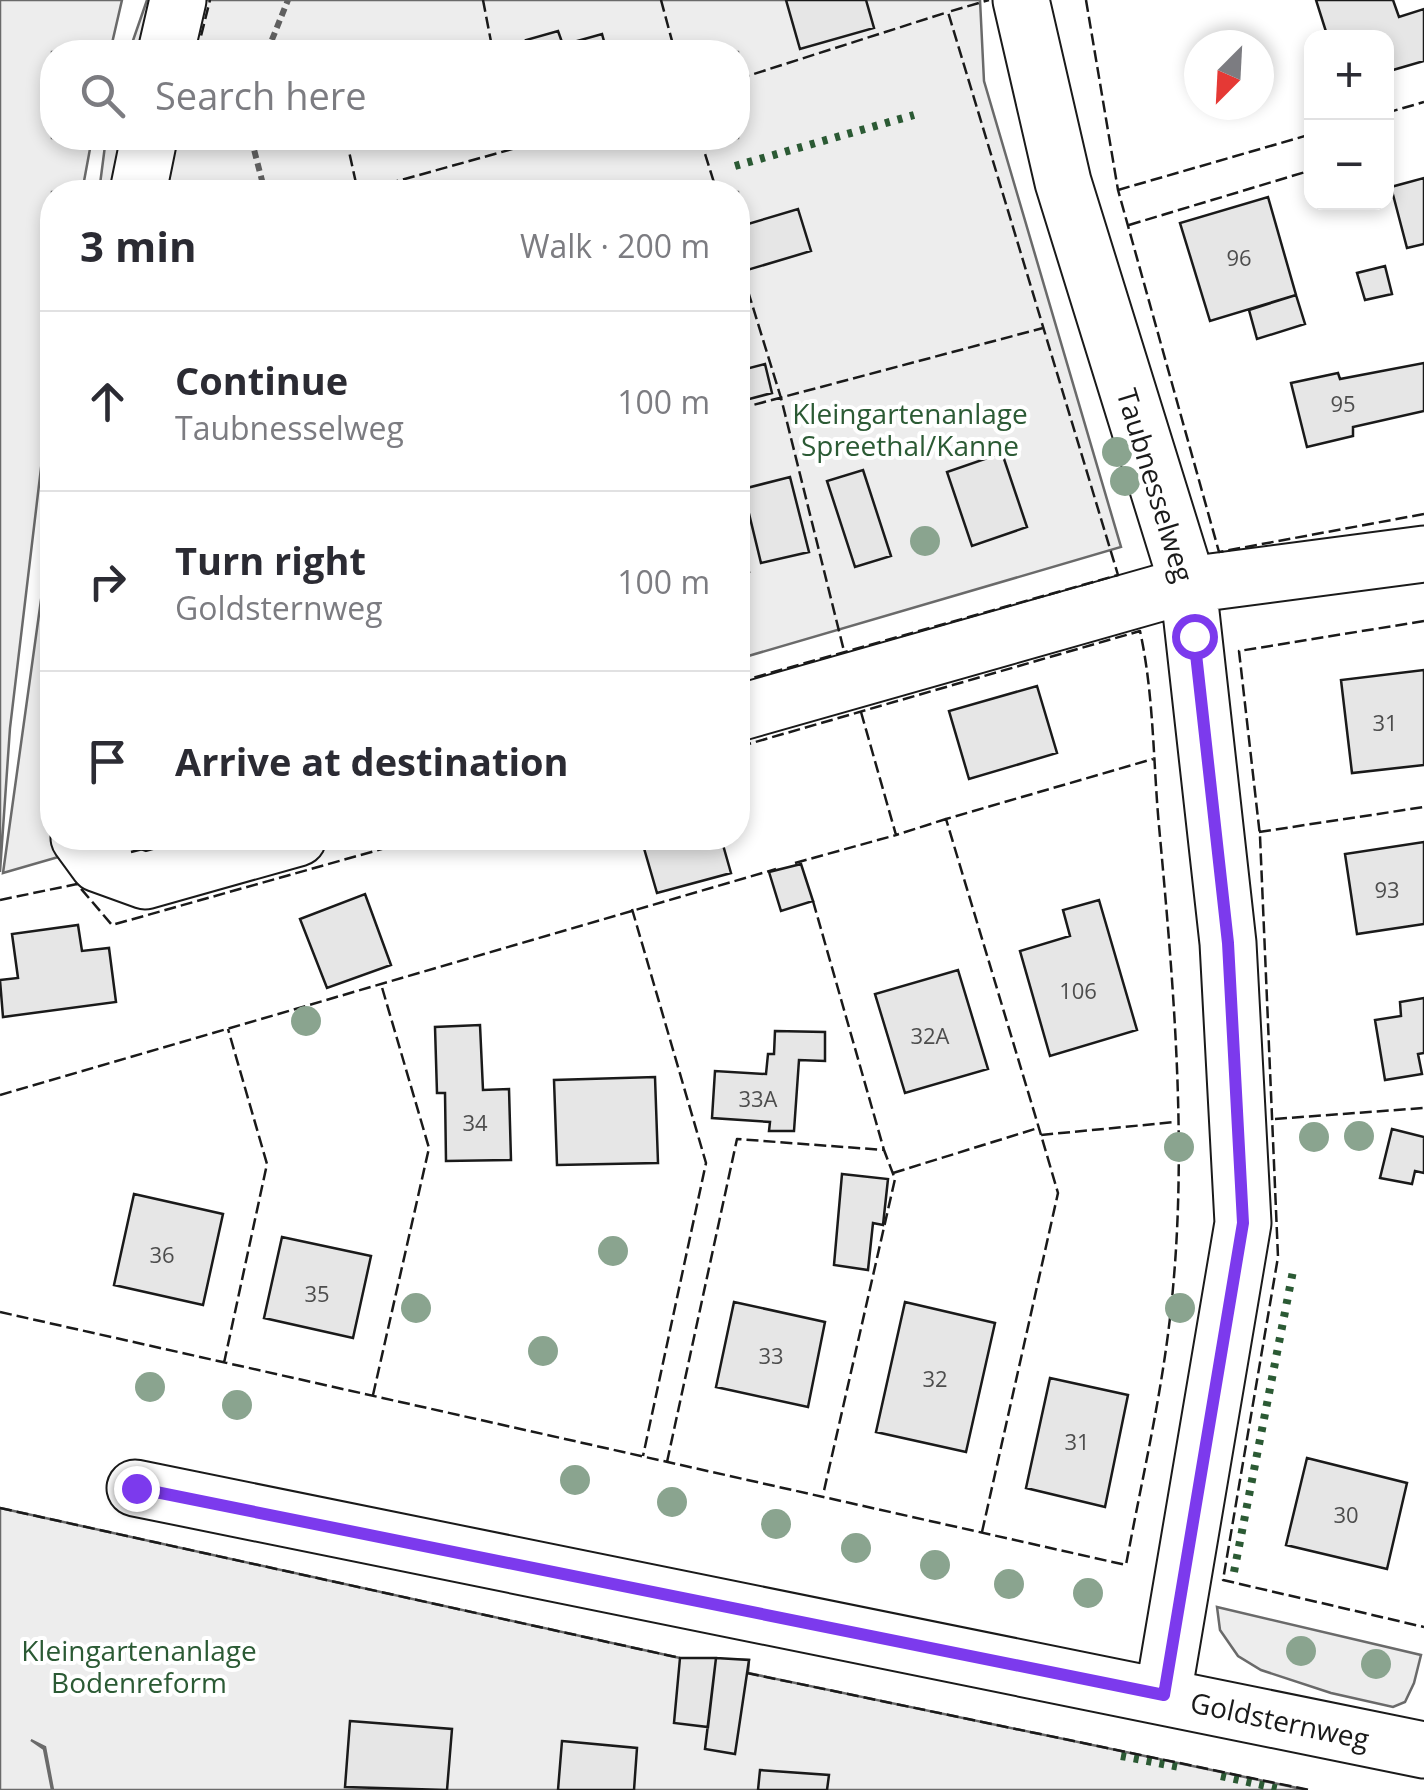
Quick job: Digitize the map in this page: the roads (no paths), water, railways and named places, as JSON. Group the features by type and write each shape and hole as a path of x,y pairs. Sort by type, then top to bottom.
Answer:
{"street":[{"path":"169,40 178,0"},
{"name":"Taubnesselweg","path":"1021,0 1063,182 1188,584 1228,943 1243,1223 1164,1695"},
{"path":"140,180 147,150"},
{"path":"750,710 1188,584 1424,554"},
{"path":"88,850 98,864 145,881 255,850"},
{"name":"Goldsternweg","path":"136,1488 1424,1750"}],"park label":[{"name":"Kleingartenanlage Spreethal/Kanne","path":"910,429"},
{"name":"Kleingartenanlage Bodenreform","path":"139,1666"}]}
